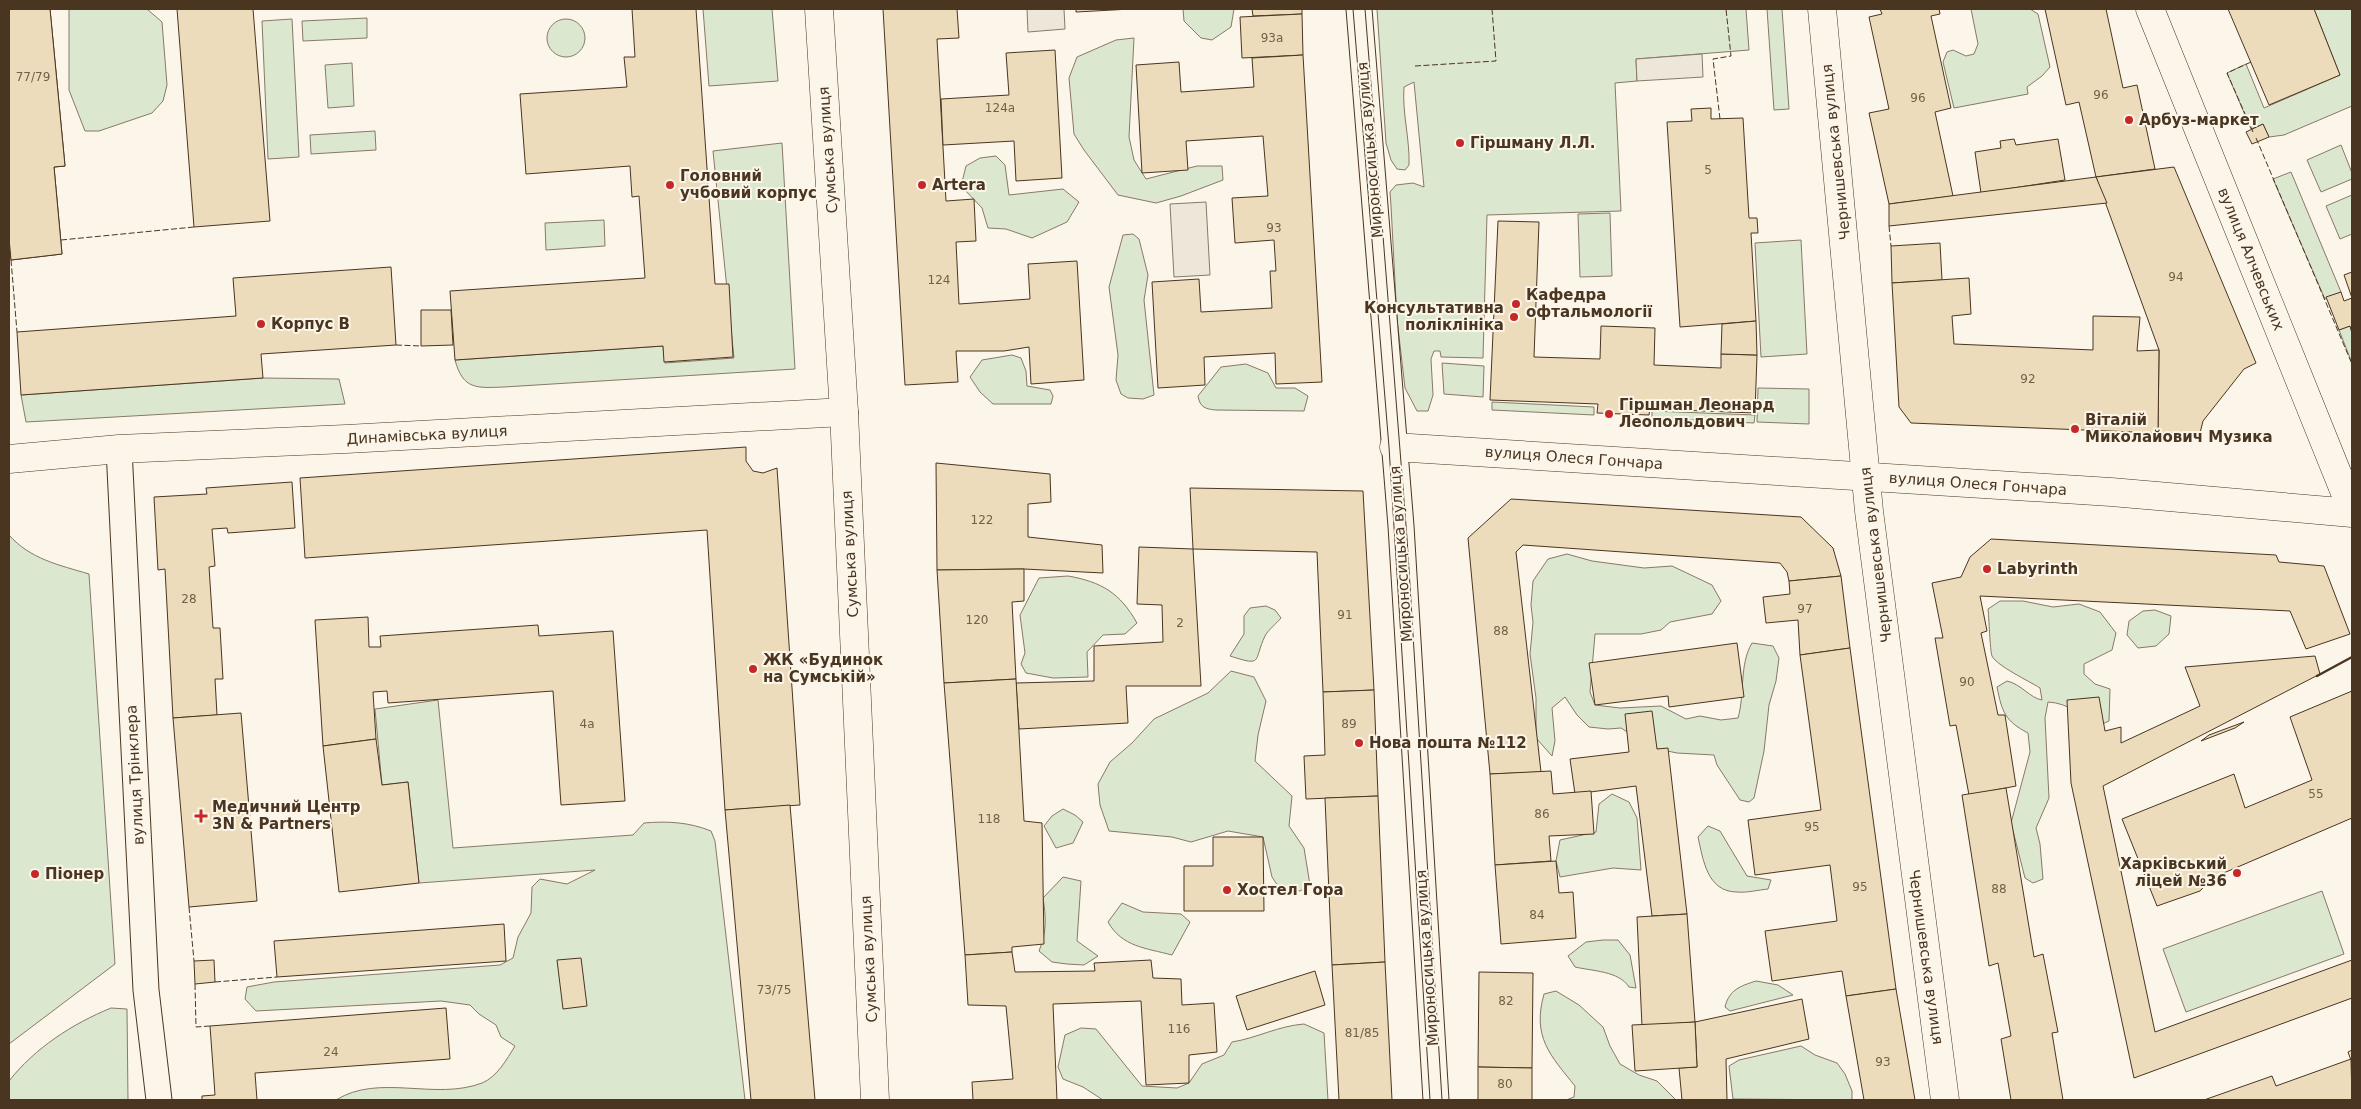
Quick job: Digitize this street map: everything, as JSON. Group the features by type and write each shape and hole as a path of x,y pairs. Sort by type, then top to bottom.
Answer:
{"street":[{"name":"Сумська вулиця","path":"819,9 844,412 875,1100"},
{"name":"Мироносицька вулиця","path":"1359,9 1394,447 1436,1100"},
{"name":"Чернишевська вулиця","path":"1822,9 1866,477 1945,1100"},
{"name":"вулиця Алчевських","path":"2150,9 2352,512"},
{"name":"Динамівська вулиця","path":"9,458 119,449 346,439 844,412"},
{"name":"вулиця Олеся Гончара","path":"1394,447 2111,492 2352,512"},
{"name":"вулиця Трінклера","path":"119,449 146,990 159,1100"}],"green space":[{"path":"69,9 147,9 162,22 167,85 163,101 152,113 99,131 85,131 69,90"},
{"path":"703,9 772,9 778,81 709,86"},
{"path":"1183,9 1234,9 1231,27 1212,40 1201,38 1184,21"},
{"path":"1377,9 1746,9 1749,50 1636,59 1637,81 1615,83 1621,211 1487,215 1483,358 1441,357 1440,351 1434,351 1431,359 1433,395 1428,411 1417,411 1405,388 1397,319 1390,192 1396,185 1413,183 1424,187 1414,82 1404,87 1409,165 1405,170 1397,169 1391,160 1386,143"},
{"path":"1767,9 1782,9 1789,109 1774,110"},
{"path":"1971,9 2030,9 2038,14 2050,67 2042,76 2027,87 2028,94 1954,108 1943,62 1947,52 1953,50 1966,56 1974,54 1978,44"},
{"path":"2314,9 2352,9 2352,106 2284,135 2269,137 2263,124 2251,129 2227,73 2246,64 2264,108 2340,75"},
{"path":"367,18 367,38 303,41 302,21"},
{"path":"292,19 299,157 268,159 262,21"},
{"path":"566,19 579,25 585,38 579,51 566,57 553,51 547,38 553,25"},
{"path":"1134,38 1129,137 1134,160 1146,179 1197,166 1222,166 1223,180 1156,203 1118,195 1084,150 1074,134 1069,78 1077,57 1116,40"},
{"path":"352,63 354,106 328,108 325,65"},
{"path":"375,131 376,150 311,154 310,135"},
{"path":"782,143 795,369 494,387 472,385 462,377 455,360 663,346 665,363 734,358 713,151"},
{"path":"2341,145 2352,173 2352,179 2321,192 2307,160"},
{"path":"996,156 1005,165 1009,195 1063,189 1079,202 1067,222 1032,238 1006,229 988,228 982,208 961,186 966,166 980,158"},
{"path":"2291,172 2341,292 2325,299 2273,179"},
{"path":"2352,195 2352,234 2340,239 2326,206"},
{"path":"1610,213 1612,276 1580,277 1578,214"},
{"path":"604,220 605,246 546,250 545,223"},
{"path":"1133,234 1139,239 1148,275 1144,300 1154,395 1143,399 1128,398 1121,394 1116,380 1118,355 1109,287 1123,235"},
{"path":"1801,240 1807,354 1761,357 1755,243"},
{"path":"2350,326 2352,333 2352,363 2339,330"},
{"path":"1012,355 1021,358 1026,371 1027,386 1050,390 1053,396 1051,404 993,404 980,392 970,377 982,360"},
{"path":"1442,363 1484,366 1483,397 1444,394"},
{"path":"1246,364 1268,373 1276,388 1295,388 1308,396 1304,411 1216,410 1202,405 1198,396 1221,367"},
{"path":"263,378 339,379 345,404 26,422 21,395"},
{"path":"1758,388 1809,389 1809,424 1757,422"},
{"path":"1492,402 1594,407 1594,415 1492,410"},
{"path":"1652,411 1755,415 1754,423 1652,418"},
{"path":"9,535 36,556 89,574 115,964 9,1044"},
{"path":"1567,554 1592,561 1644,568 1672,566 1712,585 1721,601 1712,614 1670,622 1661,630 1641,634 1595,634 1590,692 1595,705 1620,708 1661,706 1686,719 1700,716 1721,720 1738,718 1745,661 1752,643 1773,646 1779,658 1776,681 1769,705 1764,751 1754,798 1749,802 1740,800 1717,765 1714,755 1677,753 1653,748 1621,728 1589,727 1577,715 1565,697 1552,708 1555,741 1552,756 1536,738 1536,698 1530,654 1533,622 1531,605 1533,581 1548,559"},
{"path":"1068,576 1091,582 1109,590 1124,604 1137,623 1125,634 1103,635 1087,652 1088,677 1053,678 1026,673 1021,664 1025,653 1020,615 1039,578"},
{"path":"2000,601 2023,601 2053,607 2079,604 2100,612 2116,633 2112,650 2084,664 2084,674 2095,684 2110,689 2109,721 2100,725 2069,707 2048,702 2045,718 2049,798 2036,828 2040,844 2043,879 2033,883 2025,878 2011,823 2030,752 2028,733 2009,720 2003,709 1997,687 2007,681 2017,685 2033,697 2042,700 2040,688 2006,669 1992,656 1988,609"},
{"path":"1266,606 1275,610 1281,618 1266,634 1256,660 1248,661 1230,656 1244,634 1244,616 1250,608"},
{"path":"2155,610 2171,616 2169,634 2156,646 2138,648 2127,635 2129,621 2143,611"},
{"path":"1231,671 1254,677 1266,701 1258,735 1255,761 1292,796 1289,826 1304,848 1310,885 1300,891 1280,889 1272,877 1263,837 1228,831 1191,842 1172,837 1109,831 1100,805 1098,784 1110,762 1132,743 1154,719 1208,693"},
{"path":"438,700 453,848 633,835 644,823 653,822 686,824 711,831 715,841 745,1100 336,1100 353,1092 370,1088 445,1089 464,1088 482,1083 497,1072 515,1046 501,1037 496,1025 479,1014 470,1005 441,1001 256,1011 245,999 247,987 274,982 500,965 513,958 518,937 531,913 532,887 540,879 567,884 595,870 419,883 408,782 382,785 375,709"},
{"path":"1612,794 1629,802 1637,818 1641,870 1613,868 1560,877 1556,861 1560,840 1596,832 1599,804"},
{"path":"1063,809 1075,815 1083,822 1073,843 1056,848 1044,826 1052,816"},
{"path":"1708,826 1720,831 1747,876 1771,880 1768,889 1745,892 1727,891 1713,880 1708,873 1698,837"},
{"path":"1063,877 1081,881 1077,941 1098,956 1084,965 1052,962 1039,951 1045,924 1043,898"},
{"path":"2322,891 2344,954 2186,1012 2163,949"},
{"path":"1122,903 1143,912 1181,914 1190,922 1172,955 1135,945 1120,937 1108,922"},
{"path":"1618,940 1630,955 1636,988 1629,987 1625,982 1612,975 1575,967 1568,956 1586,942"},
{"path":"1756,981 1778,985 1793,995 1730,1011 1725,1007 1732,993"},
{"path":"1556,991 1579,1005 1603,1027 1610,1046 1620,1064 1639,1075 1657,1081 1676,1100 1566,1100 1574,1097 1575,1086 1551,1055 1542,1034 1540,1022 1544,994"},
{"path":"111,1008 127,1009 128,1100 9,1100 9,1081 30,1058 68,1029"},
{"path":"1304,1024 1324,1033 1328,1100 1103,1100 1083,1087 1063,1079 1058,1067 1065,1035 1081,1028 1096,1029 1142,1086 1177,1088 1189,1083 1202,1064 1224,1055 1232,1042 1285,1027"},
{"path":"1801,1046 1815,1055 1837,1063 1845,1074 1852,1091 1852,1100 1733,1099 1729,1066 1739,1060"}],"shaded area":[{"path":"1027,9 1064,9 1065,29 1028,32"},
{"path":"1702,54 1703,77 1637,81 1636,59"},
{"path":"1206,202 1210,275 1174,277 1170,204"}],"building":[{"path":"9,9 50,9 65,166 54,167 62,254 11,260 9,238"},
{"path":"9,9 50,9 65,166 54,167 62,254 11,260 9,238"},
{"path":"177,9 253,9 270,221 194,227"},
{"name":"Головний учбовий корпус","path":"632,9 696,9 715,284 729,284 733,357 664,362 663,346 455,360 450,291 645,278 639,196 632,197 630,166 526,174 520,94 627,87 624,57 635,57"},
{"path":"883,9 957,9 959,38 937,39 946,201 974,199 976,241 956,242 959,304 1030,299 1028,264 1077,261 1084,380 1031,384 1029,347 1004,351 956,351 958,382 905,385"},
{"path":"1076,9 1131,9 1076,12"},
{"path":"1252,9 1302,9 1302,14 1253,16"},
{"path":"1880,9 1939,9 1940,14 1931,16 1951,108 1935,112 1953,196 1889,204 1869,113 1889,109 1869,17 1882,14"},
{"path":"2045,9 2106,9 2123,88 2137,85 2155,169 2096,177 2079,102 2066,105"},
{"path":"2228,9 2314,9 2340,75 2269,105"},
{"path":"1302,14 1303,55 1242,58 1240,17"},
{"path":"1055,50 1062,178 1016,181 1014,141 943,145 941,99 1009,95 1006,53"},
{"path":"1303,55 1322,382 1276,384 1275,353 1204,357 1205,385 1158,388 1152,282 1199,279 1201,312 1272,308 1270,271 1276,271 1274,240 1235,243 1232,198 1268,196 1263,136 1186,141 1188,170 1142,173 1136,65 1179,62 1181,92 1254,87 1252,58"},
{"path":"1711,108 1711,119 1743,118 1749,218 1757,218 1758,233 1751,233 1756,321 1680,327 1667,122 1692,121 1691,109"},
{"path":"2263,124 2269,137 2252,144 2246,132"},
{"path":"2014,139 2016,145 2058,139 2065,180 1981,193 1975,152 2001,148 2000,141"},
{"path":"2174,167 2256,363 2244,369 2203,421 2200,433 2158,433 2159,350 2096,177"},
{"path":"2096,177 2107,203 1889,226 1889,204"},
{"name":"Консультативна поліклініка","path":"1498,221 1539,222 1534,357 1600,359 1601,326 1655,328 1654,365 1721,368 1721,354 1757,355 1755,413 1650,409 1649,415 1597,413 1598,404 1490,400"},
{"path":"1940,243 1942,280 1892,283 1891,246"},
{"name":"Корпус В","path":"391,267 396,345 261,354 263,378 21,395 17,332 236,316 233,278"},
{"path":"2352,272 2352,298 2344,275"},
{"path":"1969,278 1971,314 1952,316 1954,344 2093,350 2093,316 2140,317 2137,351 2159,350 2158,433 1911,423 1899,407 1892,283"},
{"path":"2341,292 2344,301 2352,298 2352,333 2350,326 2339,330 2326,297"},
{"path":"421,310 451,310 453,345 421,346"},
{"path":"1756,321 1757,355 1721,354 1722,324"},
{"name":"ЖК «Будинок на Сумській»","path":"746,447 746,461 753,471 763,473 777,468 800,805 725,810 707,530 305,558 300,478"},
{"path":"936,463 1050,474 1051,502 1028,504 1028,537 1102,545 1103,573 1024,569 937,570"},
{"path":"292,482 295,528 228,533 227,528 212,529 215,566 209,567 213,628 220,628 223,679 215,679 217,715 173,718 165,569 158,570 154,497 207,494 206,488"},
{"path":"1190,488 1363,491 1374,690 1323,692 1317,552 1193,549"},
{"path":"1511,499 1801,517 1833,548 1841,576 1789,581 1787,572 1780,563 1523,545 1516,552 1541,772 1490,774 1468,538"},
{"path":"1991,539 2276,555 2279,562 2324,566 2350,634 2306,649 2290,611 1980,596 1987,631 1981,633 1998,715 2005,715 2016,786 1969,795 1956,725 1950,726 1935,638 1943,638 1932,583 1961,577 1970,557"},
{"path":"1139,547 1193,549 1201,686 1126,686 1128,723 1019,729 1016,683 1094,681 1094,646 1163,642 1162,605 1137,604"},
{"path":"1024,569 1024,601 1012,602 1016,679 944,683 937,570"},
{"path":"1841,576 1850,648 1800,655 1798,620 1766,623 1763,597 1790,594 1789,581"},
{"path":"368,617 369,647 381,647 380,636 538,625 539,636 613,631 625,801 561,805 553,691 388,703 387,691 373,692 376,739 323,746 315,620"},
{"path":"1737,643 1744,697 1669,707 1668,696 1595,705 1589,663"},
{"path":"1850,648 1896,989 1846,996 1842,971 1772,981 1765,931 1837,921 1830,865 1755,875 1748,820 1821,810 1800,655"},
{"path":"2315,656 2320,674 2103,786 2155,1032 2352,960 2352,998 2134,1078 2071,783 2067,700 2099,697 2105,731 2121,727 2121,743 2200,706 2185,667"},
{"path":"1016,679 1024,821 1042,823 1044,944 1012,947 1012,952 965,955 944,683"},
{"path":"1374,690 1378,796 1306,799 1304,756 1325,755 1323,692"},
{"path":"2352,691 2352,818 2212,878 2200,891 2157,906 2122,819 2234,774 2245,808 2312,780 2290,717"},
{"path":"1652,711 1657,749 1668,748 1687,914 1652,916 1636,786 1575,794 1570,759 1629,752 1625,714"},
{"path":"241,713 257,901 189,907 173,718"},
{"path":"2244,722 2235,728 2201,741 2209,735"},
{"path":"376,739 382,785 408,782 419,883 339,892 323,746"},
{"path":"1551,771 1553,794 1591,791 1594,834 1549,836 1551,861 1495,865 1490,774"},
{"path":"2006,788 2034,957 2043,954 2058,1032 2052,1033 2063,1100 2011,1100 2001,1039 2011,1036 1998,963 1989,966 1962,795"},
{"path":"1378,796 1385,962 1332,965 1325,798"},
{"path":"790,805 815,1100 751,1100 725,810"},
{"path":"1213,837 1263,837 1264,911 1184,911 1184,866 1213,866"},
{"path":"1556,861 1559,893 1573,892 1576,938 1501,944 1495,865"},
{"path":"1687,914 1695,1022 1642,1026 1637,917"},
{"path":"504,924 506,961 277,977 274,941"},
{"path":"1012,952 1015,972 1095,971 1094,963 1151,960 1153,978 1181,979 1182,1005 1214,1003 1217,1052 1189,1055 1189,1083 1146,1085 1141,1001 1053,1004 1057,1100 973,1100 972,1082 1013,1079 1006,1006 968,1005 965,955"},
{"path":"581,958 587,1006 563,1009 557,960"},
{"path":"214,960 215,982 195,984 194,961"},
{"path":"1385,962 1392,1100 1339,1100 1332,965"},
{"path":"1315,971 1325,1005 1247,1030 1236,996"},
{"path":"1479,972 1533,973 1532,1068 1478,1067"},
{"path":"1896,989 1915,1100 1864,1100 1846,996"},
{"path":"1802,999 1809,1039 1726,1059 1727,1100 1682,1100 1679,1068 1697,1067 1695,1022"},
{"path":"446,1008 450,1059 255,1073 257,1100 202,1100 202,1096 215,1095 210,1026"},
{"path":"1695,1022 1697,1067 1635,1071 1632,1025"},
{"path":"2352,1050 2352,1063 2348,1052"},
{"path":"2351,1059 2352,1100 2204,1100 2272,1076 2276,1086"},
{"path":"1478,1067 1532,1068 1532,1100 1478,1100"}],"tram line":[{"path":"1353,9 1389,447 1430,1100"},
{"path":"1365,9 1407,538 1442,1100"}],"fence":[{"path":"1415,66 1496,61 1492,9"},
{"path":"1720,119 1713,59 1731,56 1726,9"},
{"path":"2251,62 2227,73 2253,132"},
{"path":"2256,138 2352,364"},
{"path":"1889,226 1891,246"},
{"path":"61,240 194,227"},
{"path":"11,260 17,332"},
{"path":"396,345 421,346"},
{"path":"189,907 194,961"},
{"path":"215,982 277,977"},
{"path":"195,984 196,1027 210,1026"}],"wall":[{"path":"2317,676 2352,657"}],"place":[{"name":"Арбуз-маркет","path":"2129,120"},
{"name":"Гіршману Л.Л.","path":"1460,143"},
{"name":"Головний учбовий корпус","path":"670,185"},
{"name":"Artera","path":"922,185"},
{"name":"Кафедра офтальмології","path":"1516,304"},
{"name":"Консультативна поліклініка","path":"1514,317"},
{"name":"Корпус В","path":"261,324"},
{"name":"Гіршман Леонард Леопольдович","path":"1609,414"},
{"name":"Віталій Миколайович Музика","path":"2075,429"},
{"name":"Labyrinth","path":"1987,569"},
{"name":"ЖК «Будинок на Сумській»","path":"753,669"},
{"name":"Нова пошта №112","path":"1359,743"},
{"name":"Медичний Центр 3N & Partners","path":"201,816"},
{"name":"Харківський ліцей №36","path":"2237,873"},
{"name":"Піонер","path":"35,874"},
{"name":"Хостел Гора","path":"1227,890"}]}
